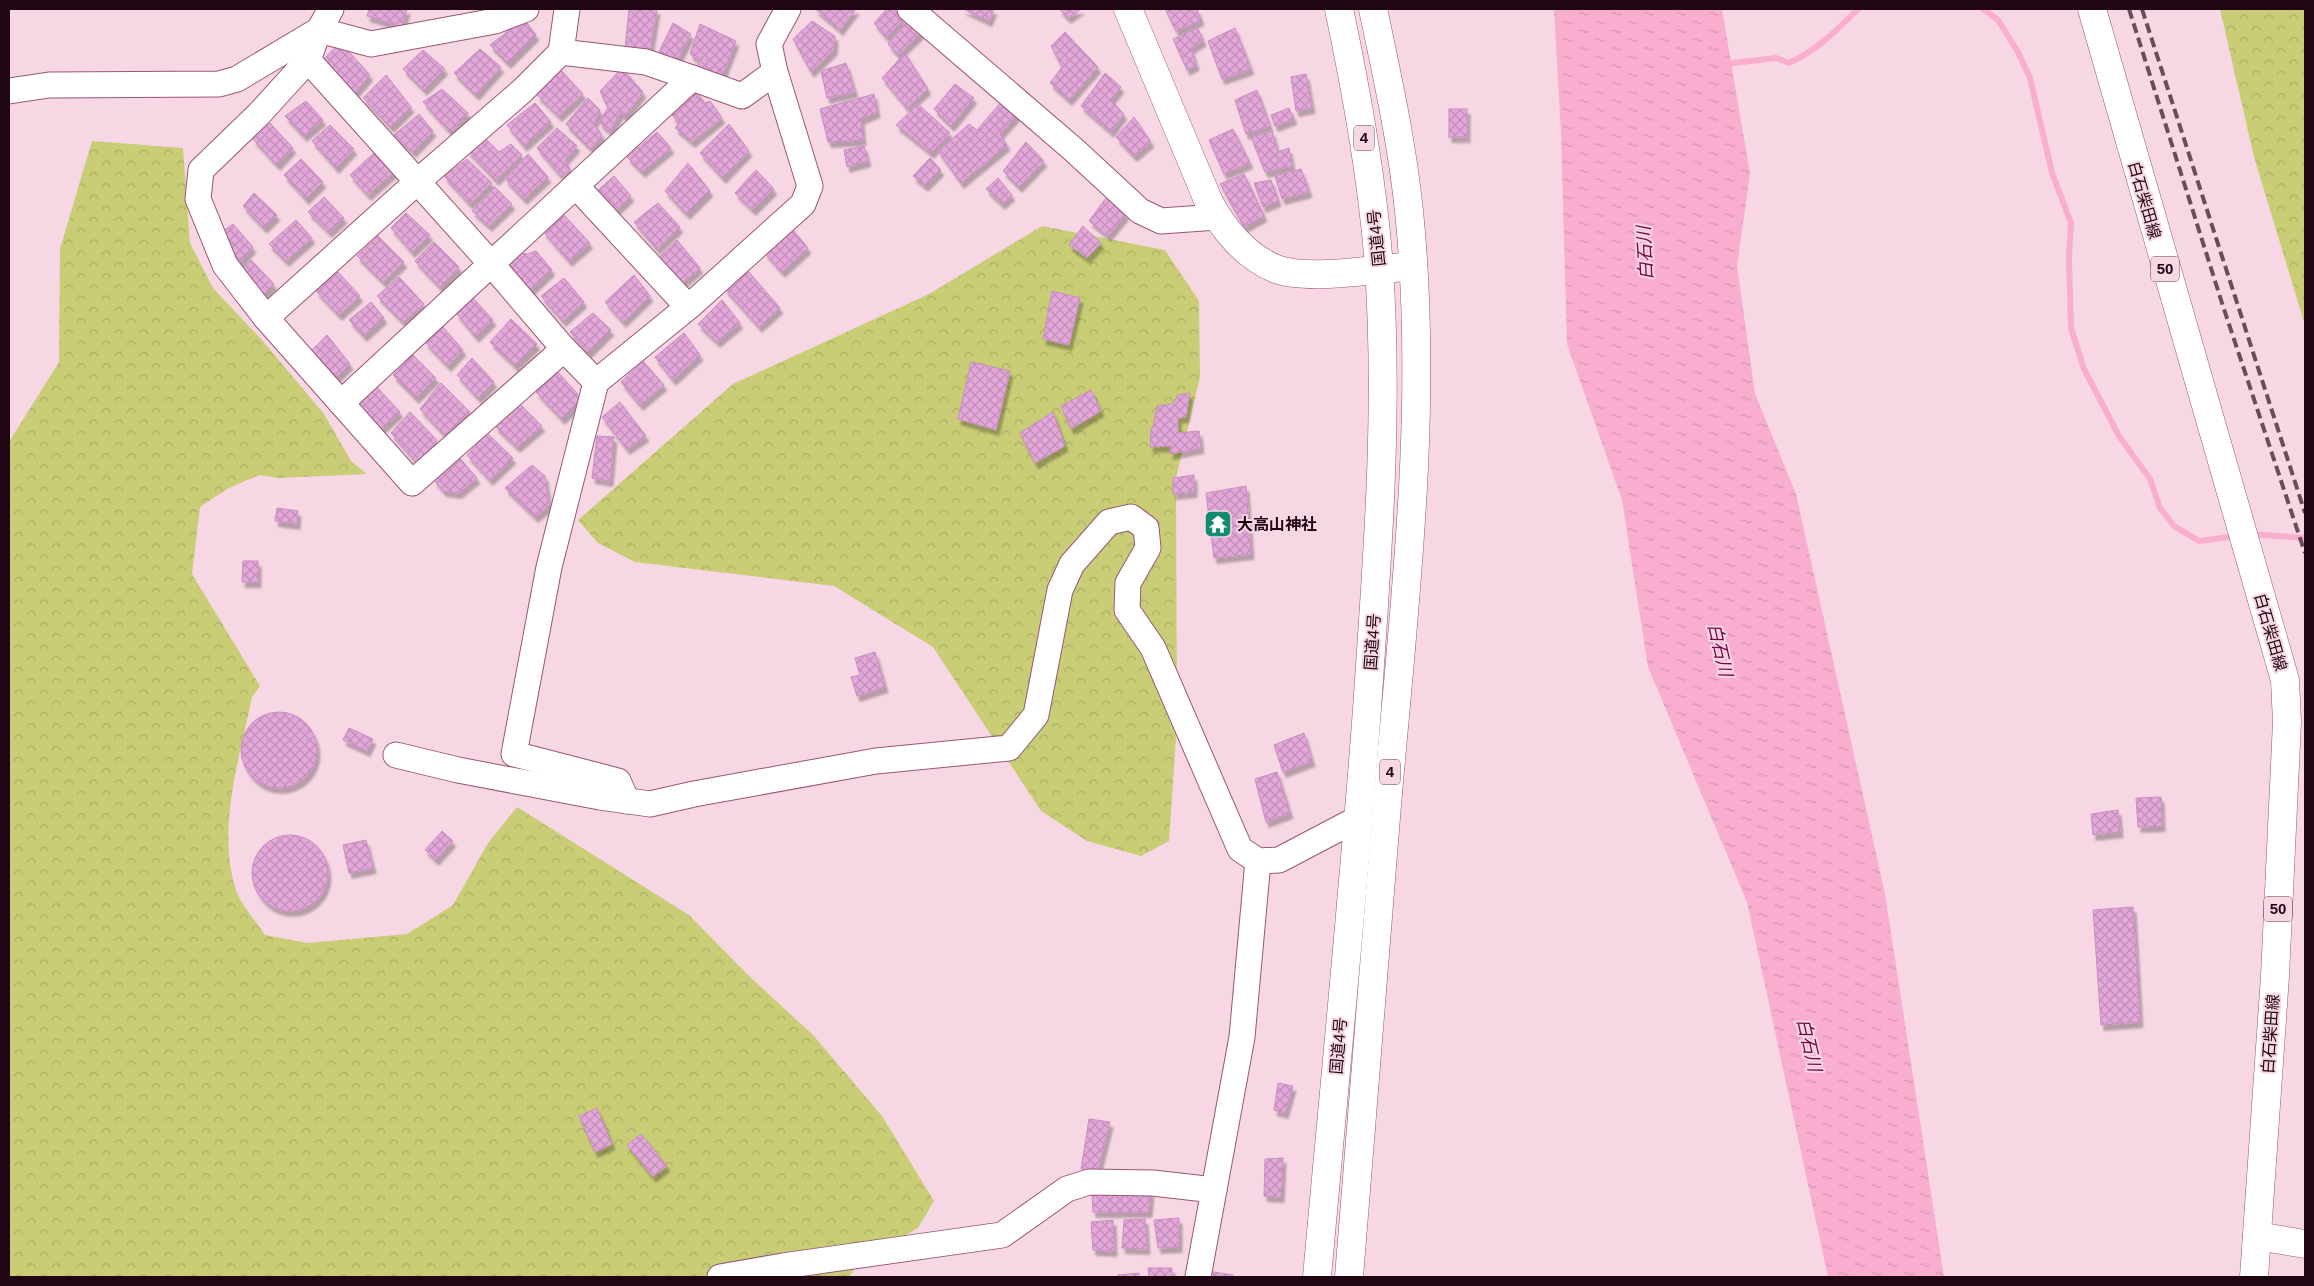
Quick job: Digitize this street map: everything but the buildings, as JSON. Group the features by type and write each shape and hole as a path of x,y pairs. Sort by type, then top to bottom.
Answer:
{"main road":[{"path":"1128,9 1217,217 1246,250 1277,269 1316,274 1413,266"},
{"name":"国道4号","path":"1317,1277 1359,818 1381,510 1383,405 1379,269 1368,163 1339,9"},
{"name":"国道4号","path":"1349,1277 1408,565 1415,422 1413,266 1409,208 1385,63 1373,9"},
{"name":"白石柴田線","path":"2092,9 2242,537 2277,649 2284,680 2287,722 2275,976 2254,1277"},
{"path":"2257,1236 2305,1244"}],"street":[{"path":"331,9 319,30 308,60 259,114 200,170 198,199 225,266 266,318 412,483 564,349"},
{"path":"9,91 49,85 219,84 237,79 319,30 371,44 495,22 526,9"},
{"path":"266,318 417,182 522,91 561,52 567,9"},
{"path":"627,801 618,781 514,754 550,567 596,382 688,307 803,204 810,186 775,72 769,44 788,9"},
{"path":"910,9 1074,150 1140,211 1161,221 1217,217"},
{"path":"561,52 646,62 742,96 775,72"},
{"path":"308,60 492,264 564,349 596,382"},
{"path":"341,403 692,78"},
{"path":"576,186 688,307"},
{"path":"396,755 458,770 650,804 694,794 876,761 1009,748 1036,716 1060,590 1072,564 1109,522 1131,517 1146,528 1148,548 1128,583 1127,610 1153,648 1240,849 1258,861 1279,860 1359,818"},
{"path":"1198,1277 1242,1037 1258,861"},
{"path":"720,1277 783,1266 1002,1235 1067,1189 1089,1182 1153,1183 1214,1190"}],"green space":[{"path":"2220,9 2305,9 2305,325 2254,157"},
{"path":"92,141 183,148 190,243 213,288 262,340 324,414 351,461 367,474 279,478 259,475 227,489 200,507 192,574 260,686 252,697 236,769 229,818 228,842 230,866 238,896 265,935 307,943 407,934 453,905 488,843 517,807 689,915 748,975 813,1035 882,1116 934,1201 918,1228 858,1264 849,1277 9,1277 9,442 59,362 60,249"},
{"path":"1042,226 1165,250 1199,301 1200,377 1176,478 1177,723 1169,841 1141,856 1087,841 1041,811 933,647 834,586 635,562 598,543 578,520 733,384 929,294"}],"water":[{"name":"白石川","path":"1554,9 1722,9 1750,174 1737,266 1755,394 1796,494 1885,894 1944,1277 1828,1277 1747,902 1648,667 1622,500 1567,344 1561,132"}],"waterway":[{"path":"1725,64 1776,58 1789,63 1817,46 1858,9"},
{"path":"1983,9 1998,20 2018,52 2030,78 2052,173 2071,223 2069,258 2071,328 2084,369 2119,436 2150,479 2160,508 2174,526 2199,541 2237,536"},
{"path":"2249,534 2305,538"}],"railway":[{"path":"2129,9 2222,303 2305,553"},
{"path":"2142,9 2305,513"}],"place":[{"name":"大高山神社","path":"1218,524"}]}
